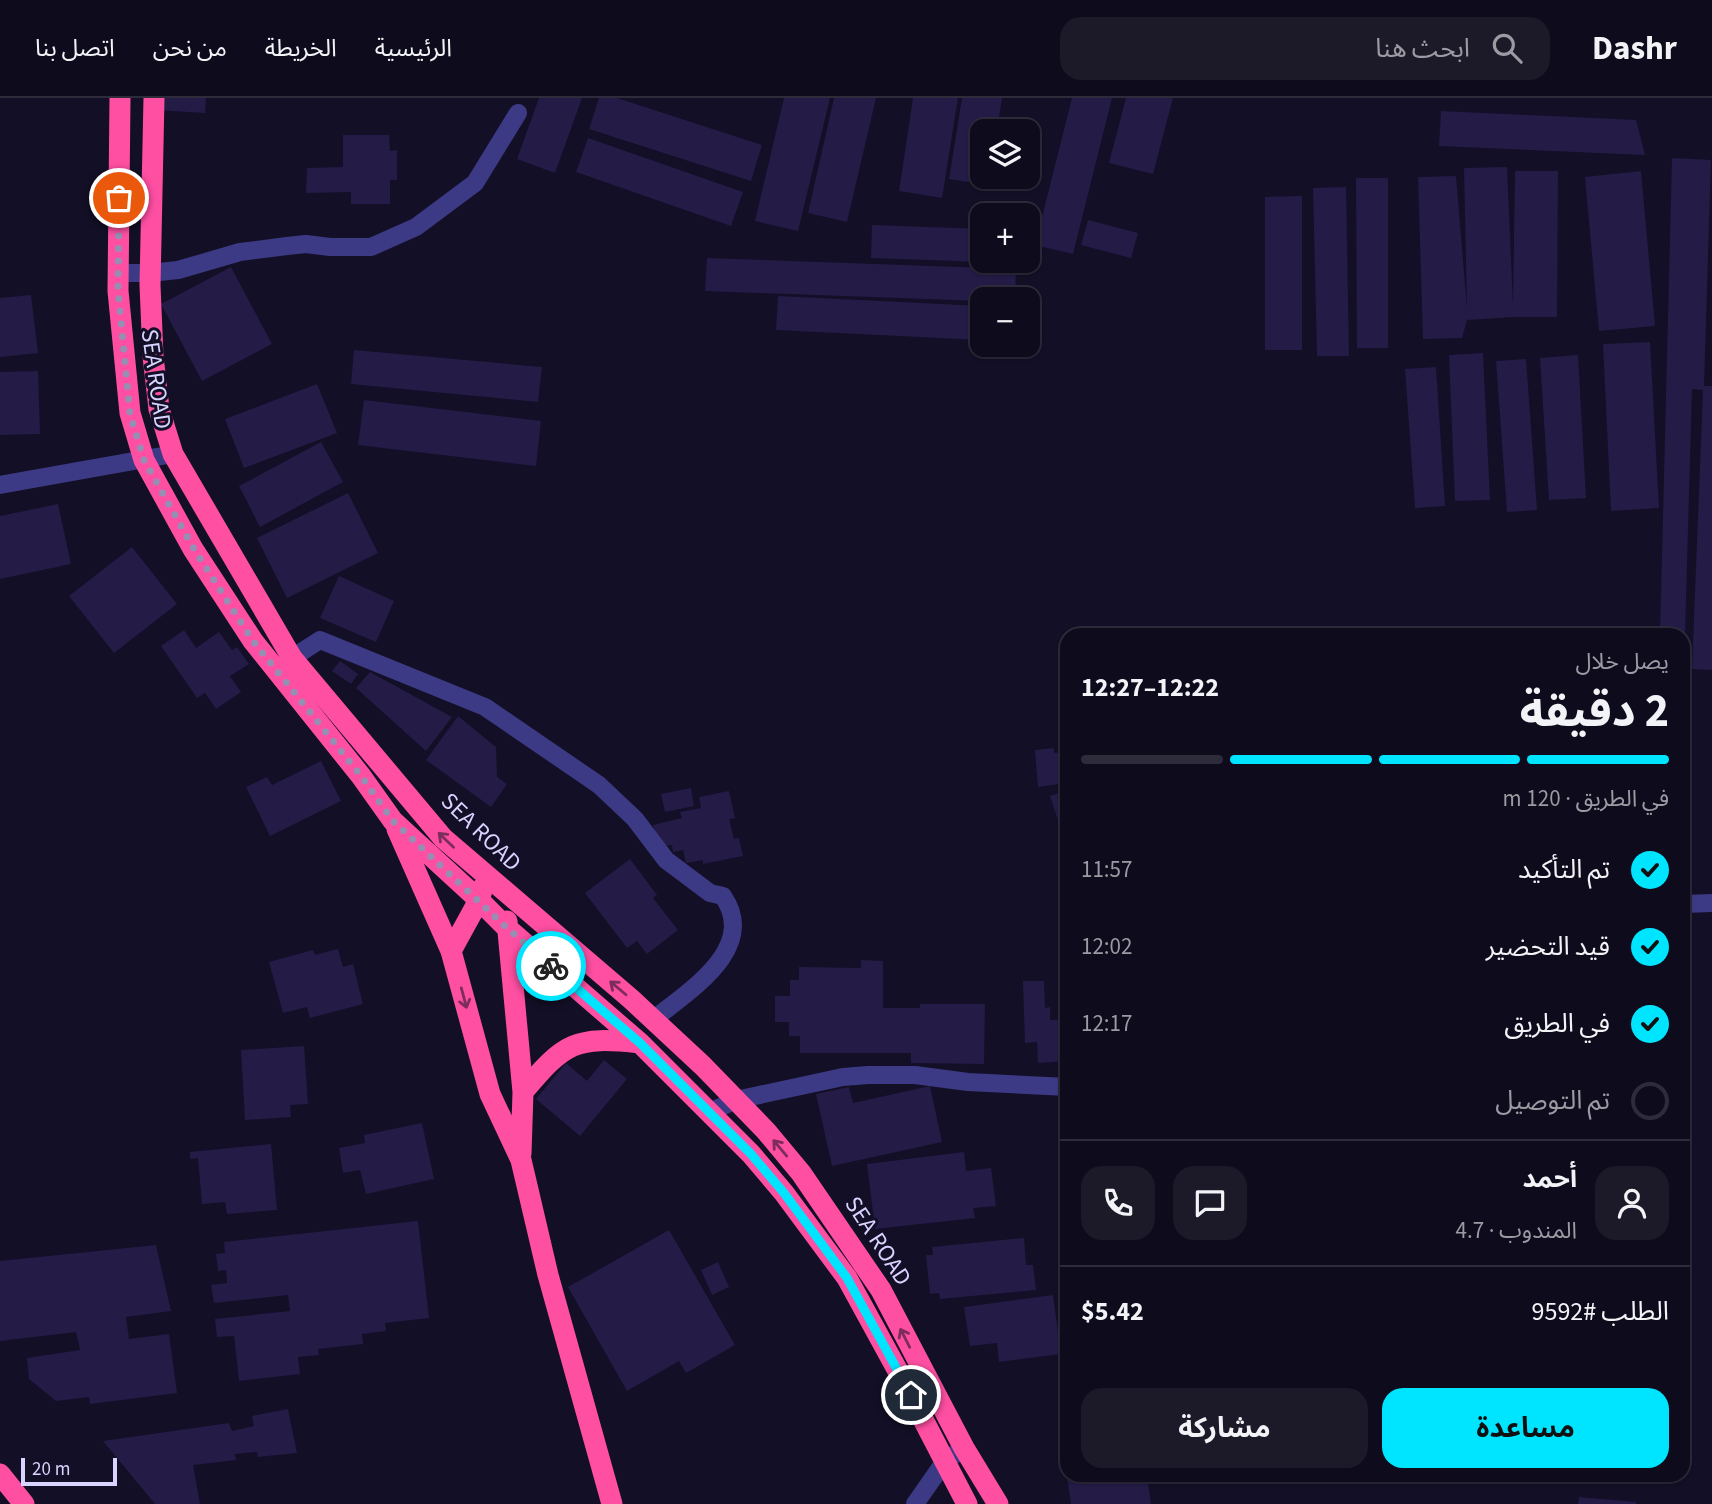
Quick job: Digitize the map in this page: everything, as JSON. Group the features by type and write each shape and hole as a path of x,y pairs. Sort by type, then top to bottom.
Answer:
{"highway":[{"name":"SEA ROAD","path":"120,98 119,273 130,414 144,460 194,549 253,641 361,776 393,821 507,928 640,1043 751,1154 784,1193 847,1278 967,1504"},
{"name":"SEA ROAD","path":"154,98 150,273 153,356 159,409 173,454 292,658 443,838 653,1020 766,1131 801,1173 881,1290 964,1448 998,1504"},
{"path":"393,821 451,951 490,1094 521,1160 548,1275 612,1504"},
{"path":"451,951 479,900 486,875"},
{"path":"509,895 507,928 523,1092 521,1160"},
{"path":"523,1092 545,1066 560,1054 583,1042 594,1039 640,1043"},
{"path":"0,1474 24,1504"}],"street":[{"path":"119,273 178,270 240,252 306,244 371,247 416,227 437,213 446,202 475,183 518,113"},
{"path":"0,485 173,454"},
{"path":"292,658 320,640 485,707 600,785 635,818 666,860 710,892 723,896 728,903 732,920 729,947 710,973 653,1020"},
{"path":"1690,904 1712,903"},
{"path":"710,1112 736,1100 868,1074 1060,1087"},
{"path":"915,1504 945,1461 964,1448"}],"building":[{"path":"155,98 206,98 205,113 155,110"},
{"path":"539,98 582,98 555,173 517,159"},
{"path":"599,98 617,98 762,145 751,181 589,129"},
{"path":"784,98 830,98 798,231 755,221"},
{"path":"834,98 876,98 847,222 808,213"},
{"path":"913,98 958,98 942,198 899,191"},
{"path":"962,98 1002,98 999,119 970,119 970,182 949,179"},
{"path":"1072,98 1112,98 1073,254 1040,246 1040,225"},
{"path":"1126,98 1173,98 1153,174 1109,163"},
{"path":"1441,111 1636,120 1645,155 1439,146"},
{"path":"343,135 389,135 390,151 397,150 397,180 390,180 390,204 351,204 351,192 306,193 307,168 343,167"},
{"path":"588,138 743,192 731,226 576,172"},
{"path":"1672,158 1711,160 1704,386 1712,386 1712,670 1692,669 1703,390 1692,389 1685,628 1660,628"},
{"path":"1507,167 1513,304 1515,171 1558,171 1557,317 1467,320 1462,338 1423,339 1418,177 1456,176 1467,308 1464,168"},
{"path":"1641,171 1655,326 1599,331 1585,177"},
{"path":"1356,178 1388,178 1388,348 1357,348"},
{"path":"1346,187 1349,356 1317,356 1313,188"},
{"path":"1302,196 1302,350 1265,350 1265,197"},
{"path":"1088,220 1138,233 1131,258 1081,245"},
{"path":"872,225 970,229 970,262 871,258"},
{"path":"707,258 970,267 970,273 1016,273 1015,287 970,287 970,301 705,291"},
{"path":"231,267 272,344 202,381 161,304"},
{"path":"31,295 38,353 0,357 0,298"},
{"path":"778,296 970,305 970,339 776,330"},
{"path":"1650,342 1659,508 1611,511 1603,344"},
{"path":"354,350 542,367 538,402 351,384"},
{"path":"1483,353 1490,500 1455,501 1449,355"},
{"path":"1578,355 1586,498 1549,500 1540,358"},
{"path":"1526,359 1537,510 1507,512 1496,361"},
{"path":"1436,367 1445,506 1415,508 1405,369"},
{"path":"38,371 40,434 0,435 0,372"},
{"path":"317,384 337,433 244,468 225,419"},
{"path":"364,400 541,421 536,466 358,445"},
{"path":"321,442 343,482 260,527 239,486"},
{"path":"348,493 378,553 287,598 257,538"},
{"path":"58,504 71,564 0,579 0,516"},
{"path":"132,547 177,604 114,653 69,596"},
{"path":"339,576 394,601 376,642 320,618"},
{"path":"184,630 196,648 219,632 232,650 237,647 249,664 230,676 241,692 216,709 205,693 197,698 161,646"},
{"path":"340,661 358,674 351,684 332,671"},
{"path":"370,672 452,717 426,751 356,688"},
{"path":"458,716 496,747 497,777 507,784 491,807 426,760"},
{"path":"1054,748 1054,753 1060,752 1060,784 1038,787 1035,750"},
{"path":"321,761 341,801 270,836 246,787 267,777 272,785"},
{"path":"691,788 694,806 665,812 661,794"},
{"path":"729,791 735,818 729,819 734,839 739,838 743,856 703,864 703,860 686,863 683,850 673,852 672,845 658,847 653,825 682,818 680,812 701,808 699,797"},
{"path":"1060,793 1060,827 1050,796"},
{"path":"630,859 657,895 653,898 678,930 647,954 637,941 627,948 585,893"},
{"path":"338,949 343,967 353,964 363,1004 310,1018 307,1007 283,1013 269,962 313,950 315,955"},
{"path":"861,960 883,961 883,1008 920,1008 920,1004 985,1004 984,1064 911,1063 911,1053 800,1053 800,1036 789,1036 789,1022 775,1022 775,996 790,996 790,980 799,980 799,967 861,968"},
{"path":"1023,981 1044,981 1045,1008 1050,1007 1050,1020 1060,1019 1060,1062 1038,1063 1037,1042 1025,1043"},
{"path":"304,1046 308,1104 290,1105 291,1117 245,1120 241,1050"},
{"path":"604,1060 627,1079 580,1136 536,1099 566,1063 587,1081"},
{"path":"930,1086 942,1142 832,1166 816,1094 849,1087 853,1103"},
{"path":"422,1123 434,1179 366,1194 360,1170 343,1173 339,1148 365,1143 364,1135"},
{"path":"271,1144 277,1210 227,1214 225,1202 202,1204 198,1158 190,1159 190,1152"},
{"path":"964,1152 966,1171 991,1168 996,1206 973,1208 975,1218 875,1229 867,1164"},
{"path":"418,1221 429,1318 385,1323 386,1331 362,1334 363,1344 318,1349 319,1355 298,1357 300,1374 239,1381 234,1336 217,1337 215,1319 290,1311 288,1295 214,1303 211,1285 227,1283 226,1270 218,1271 216,1254 225,1253 224,1242"},
{"path":"669,1230 735,1345 686,1373 679,1361 627,1391 568,1287"},
{"path":"1024,1238 1026,1265 1033,1265 1036,1290 940,1299 939,1293 930,1294 926,1255 933,1255 932,1247"},
{"path":"156,1245 171,1311 126,1317 129,1339 169,1334 177,1393 90,1404 89,1397 56,1401 29,1379 27,1358 80,1350 76,1332 0,1341 0,1261"},
{"path":"718,1262 729,1287 712,1295 701,1270"},
{"path":"1053,1295 1060,1354 999,1362 997,1343 970,1346 964,1307"},
{"path":"288,1409 297,1453 258,1457 257,1452 235,1454 236,1460 193,1465 200,1504 155,1504 103,1441 229,1423 232,1431 254,1426 252,1416"},
{"path":"1068,1482 1148,1482 1151,1504 1071,1504"},
{"path":"1579,1497 1636,1502 1636,1504 1578,1504"}],"way so far":[{"path":"119,198 118,290 130,414 144,460 194,549 253,641 361,776 393,821 551,966"}],"route":[{"path":"551,966 640,1043 751,1154 784,1193 847,1278 911,1395"}]}
